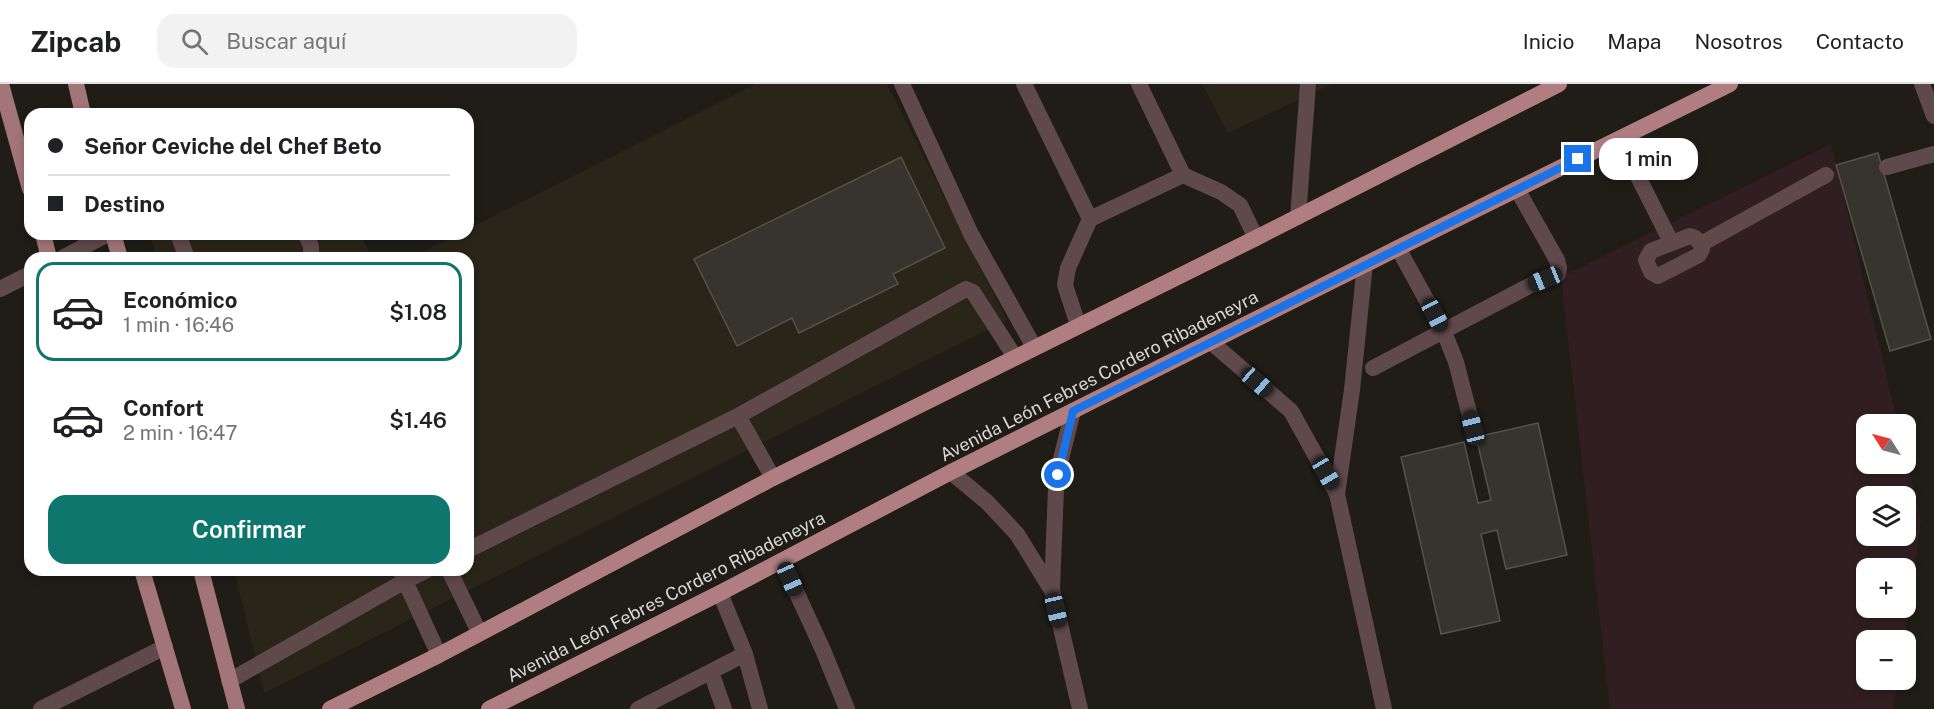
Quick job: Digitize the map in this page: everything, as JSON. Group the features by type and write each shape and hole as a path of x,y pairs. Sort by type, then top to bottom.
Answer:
{"highway":[{"path":"330,709 439,655 773,478 1298,217 1559,84"},
{"name":"Avenida León Febres Cordero Ribadeneyra","path":"489,709 720,593 951,472 1730,84"}],"main road":[{"path":"1,84 24,167"},
{"path":"76,84 82,108"},
{"path":"144,576 183,709"},
{"path":"203,576 237,709"}],"street":[{"path":"902,84 972,234 1034,347"},
{"path":"1024,84 1090,219"},
{"path":"1139,84 1183,174 1221,192 1240,205 1256,238"},
{"path":"1298,217 1308,84"},
{"path":"1922,84 1934,116"},
{"path":"1619,139 1671,242"},
{"path":"1887,167 1934,154"},
{"path":"1078,325 1065,285 1068,268 1090,219 1183,174"},
{"path":"1701,244 1826,175"},
{"path":"1373,368 1532,285 1558,274 1557,260 1517,189"},
{"path":"1690,236 1701,244 1702,249 1699,255 1658,276 1654,275 1646,260 1651,251 1690,236"},
{"path":"74,252 96,240"},
{"path":"1398,248 1444,332 1456,362 1473,428"},
{"path":"1337,494 1352,390 1365,264"},
{"path":"0,289 24,277"},
{"path":"474,547 738,416 966,290 973,292 1015,357"},
{"path":"1212,343 1290,411 1337,494 1384,709"},
{"path":"1073,411 1056,488 1052,590 1080,709"},
{"path":"738,416 773,478"},
{"path":"951,472 987,502 1017,534 1052,590"},
{"path":"782,561 847,709"},
{"path":"229,681 400,576"},
{"path":"402,576 439,655"},
{"path":"452,576 479,632"},
{"path":"720,593 745,654 760,709"},
{"path":"41,709 165,647"},
{"path":"638,709 666,703 711,672 745,654"},
{"path":"711,672 724,709"}],"shaded area":[{"path":"756,84 887,84 1007,320 264,693 235,576 474,576 474,252 423,252 447,240 474,240 474,226"},
{"path":"1202,84 1332,84 1228,133"},
{"path":"1831,144 1896,414 1856,414 1856,474 1910,474 1913,486 1856,486 1856,546 1916,546 1916,500 1921,521 1916,558 1856,558 1856,618 1907,618 1905,630 1856,630 1856,690 1896,690 1893,709 1610,709 1561,277"},
{"path":"152,240 363,240 369,252 154,252"}],"building":[{"path":"1878,153 1931,339 1890,351 1836,165"},
{"path":"901,157 945,248 893,274 898,284 799,333 792,318 737,346 694,259"},
{"path":"1538,423 1567,555 1506,569 1497,530 1481,534 1500,621 1441,634 1401,457 1464,442 1478,503 1491,500 1476,437"}],"route":[{"path":"1058,475 1073,411 1578,159"}]}
